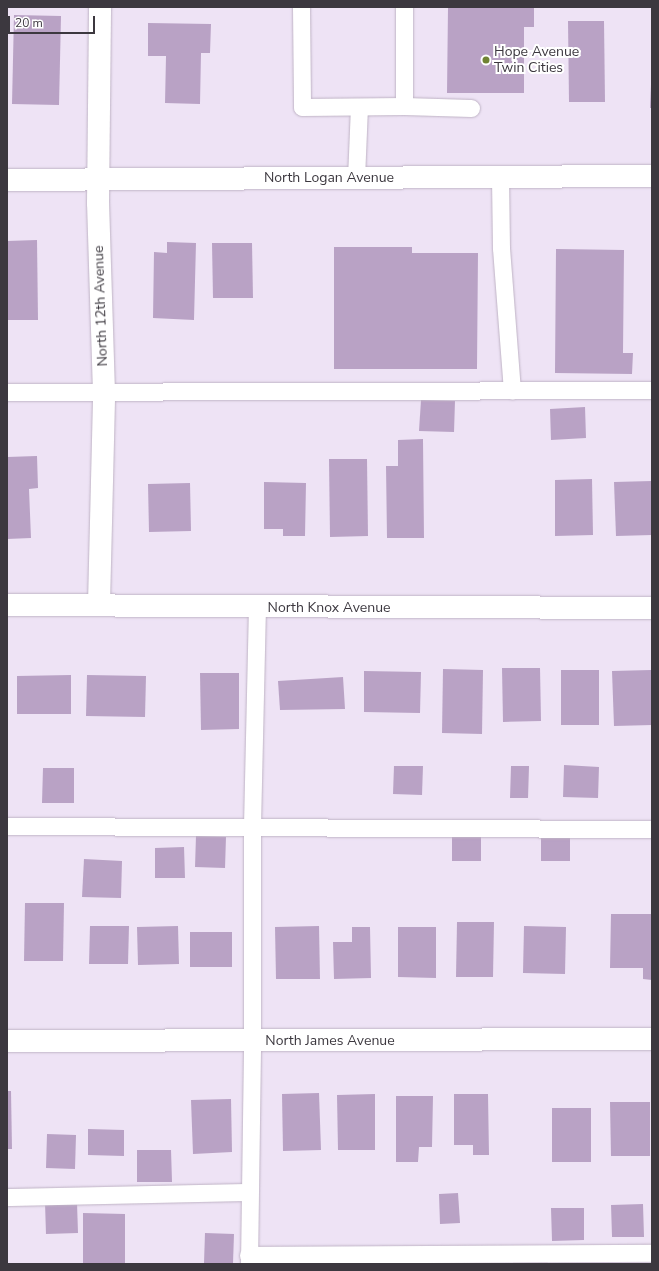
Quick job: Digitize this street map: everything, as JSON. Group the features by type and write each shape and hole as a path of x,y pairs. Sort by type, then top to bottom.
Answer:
{"street":[{"name":"North 12th Avenue","path":"99,604 104,393 98,180 100,7"},
{"name":"North Logan Avenue","path":"7,180 652,176"},
{"name":"North Knox Avenue","path":"7,605 99,604 257,608 652,608"},
{"name":"North James Avenue","path":"7,1041 252,1042 652,1039"}],"lane":[{"path":"301,7 302,107 404,106 471,108"},
{"path":"404,7 404,106"},
{"path":"356,178 359,107"},
{"path":"500,178 502,248 512,391"},
{"path":"7,392 104,393 652,390"},
{"path":"257,608 252,826 252,1042 249,1259 652,1253"},
{"path":"7,826 652,829"},
{"path":"7,1197 249,1192"}],"building":[{"name":"Hope Avenue Twin Cities","path":"448,7 534,7 534,27 524,27 524,93 447,93"},
{"path":"14,15 61,16 59,105 12,104"},
{"path":"568,21 604,21 605,102 569,102"},
{"path":"148,23 211,24 210,53 201,53 200,104 165,103 166,56 148,56"},
{"path":"651,85 652,108 650,108"},
{"path":"37,240 38,320 7,320 7,241"},
{"path":"167,242 196,243 194,320 153,318 154,252 167,253"},
{"path":"212,243 252,243 253,298 213,298"},
{"path":"334,247 412,247 412,253 478,253 477,369 334,369"},
{"path":"556,249 624,250 623,353 633,353 632,374 555,373"},
{"path":"421,400 455,401 454,432 419,431"},
{"path":"585,407 586,438 551,440 550,409"},
{"path":"423,439 424,538 387,538 386,466 398,466 398,440"},
{"path":"37,456 38,488 29,489 31,538 7,539 7,457"},
{"path":"329,459 367,459 368,536 330,537"},
{"path":"592,479 593,535 555,536 555,480"},
{"path":"652,481 652,535 616,536 614,482"},
{"path":"264,482 306,483 305,536 283,536 283,529 264,529"},
{"path":"190,483 191,531 149,532 148,484"},
{"path":"502,668 540,668 541,721 503,722"},
{"path":"443,669 483,670 482,734 442,733"},
{"path":"561,670 599,670 599,725 561,725"},
{"path":"651,670 652,725 614,726 612,671"},
{"path":"364,671 421,672 420,713 364,712"},
{"path":"200,673 239,673 239,729 201,730"},
{"path":"71,675 71,714 17,714 17,676"},
{"path":"87,675 146,676 145,717 86,716"},
{"path":"343,677 345,709 280,710 278,681"},
{"path":"564,765 599,767 598,798 563,797"},
{"path":"394,766 423,766 422,795 393,794"},
{"path":"511,766 529,766 528,798 510,798"},
{"path":"43,768 74,768 74,803 42,803"},
{"path":"452,829 481,830 481,861 452,861"},
{"path":"541,830 570,830 570,861 541,861"},
{"path":"196,836 226,837 225,868 195,867"},
{"path":"184,847 185,878 155,878 155,848"},
{"path":"84,859 122,861 121,898 82,897"},
{"path":"25,903 64,903 63,961 24,961"},
{"path":"611,914 652,914 652,980 643,979 643,968 610,968"},
{"path":"457,922 494,922 493,977 456,977"},
{"path":"90,926 129,926 128,964 89,964"},
{"path":"178,926 179,964 138,965 137,927"},
{"path":"319,926 320,979 276,979 275,927"},
{"path":"524,926 566,927 565,974 523,973"},
{"path":"352,927 370,927 371,978 334,979 333,942 352,942"},
{"path":"398,927 436,927 436,978 398,977"},
{"path":"190,932 232,932 232,967 190,967"},
{"path":"7,1091 11,1091 12,1149 7,1149"},
{"path":"319,1093 321,1150 283,1151 282,1094"},
{"path":"375,1094 375,1150 338,1150 337,1095"},
{"path":"454,1094 488,1094 489,1155 473,1155 473,1145 454,1145"},
{"path":"396,1096 433,1096 432,1147 419,1147 418,1162 396,1162"},
{"path":"231,1099 232,1152 193,1154 191,1100"},
{"path":"610,1102 650,1102 650,1156 611,1156"},
{"path":"552,1108 591,1108 591,1162 552,1162"},
{"path":"88,1129 124,1130 124,1156 88,1155"},
{"path":"47,1134 76,1135 75,1169 46,1168"},
{"path":"137,1150 171,1150 172,1182 137,1182"},
{"path":"458,1193 460,1223 440,1224 439,1194"},
{"path":"45,1203 77,1203 78,1233 46,1234"},
{"path":"643,1204 644,1237 612,1237 611,1205"},
{"path":"551,1208 584,1208 584,1240 552,1241"},
{"path":"83,1213 125,1214 125,1264 83,1264"},
{"path":"205,1233 234,1234 233,1263 204,1263"},
{"path":"547,1259 548,1264 513,1264 513,1260"}],"place":[{"name":"Hope Avenue Twin Cities","path":"486,60"}]}
